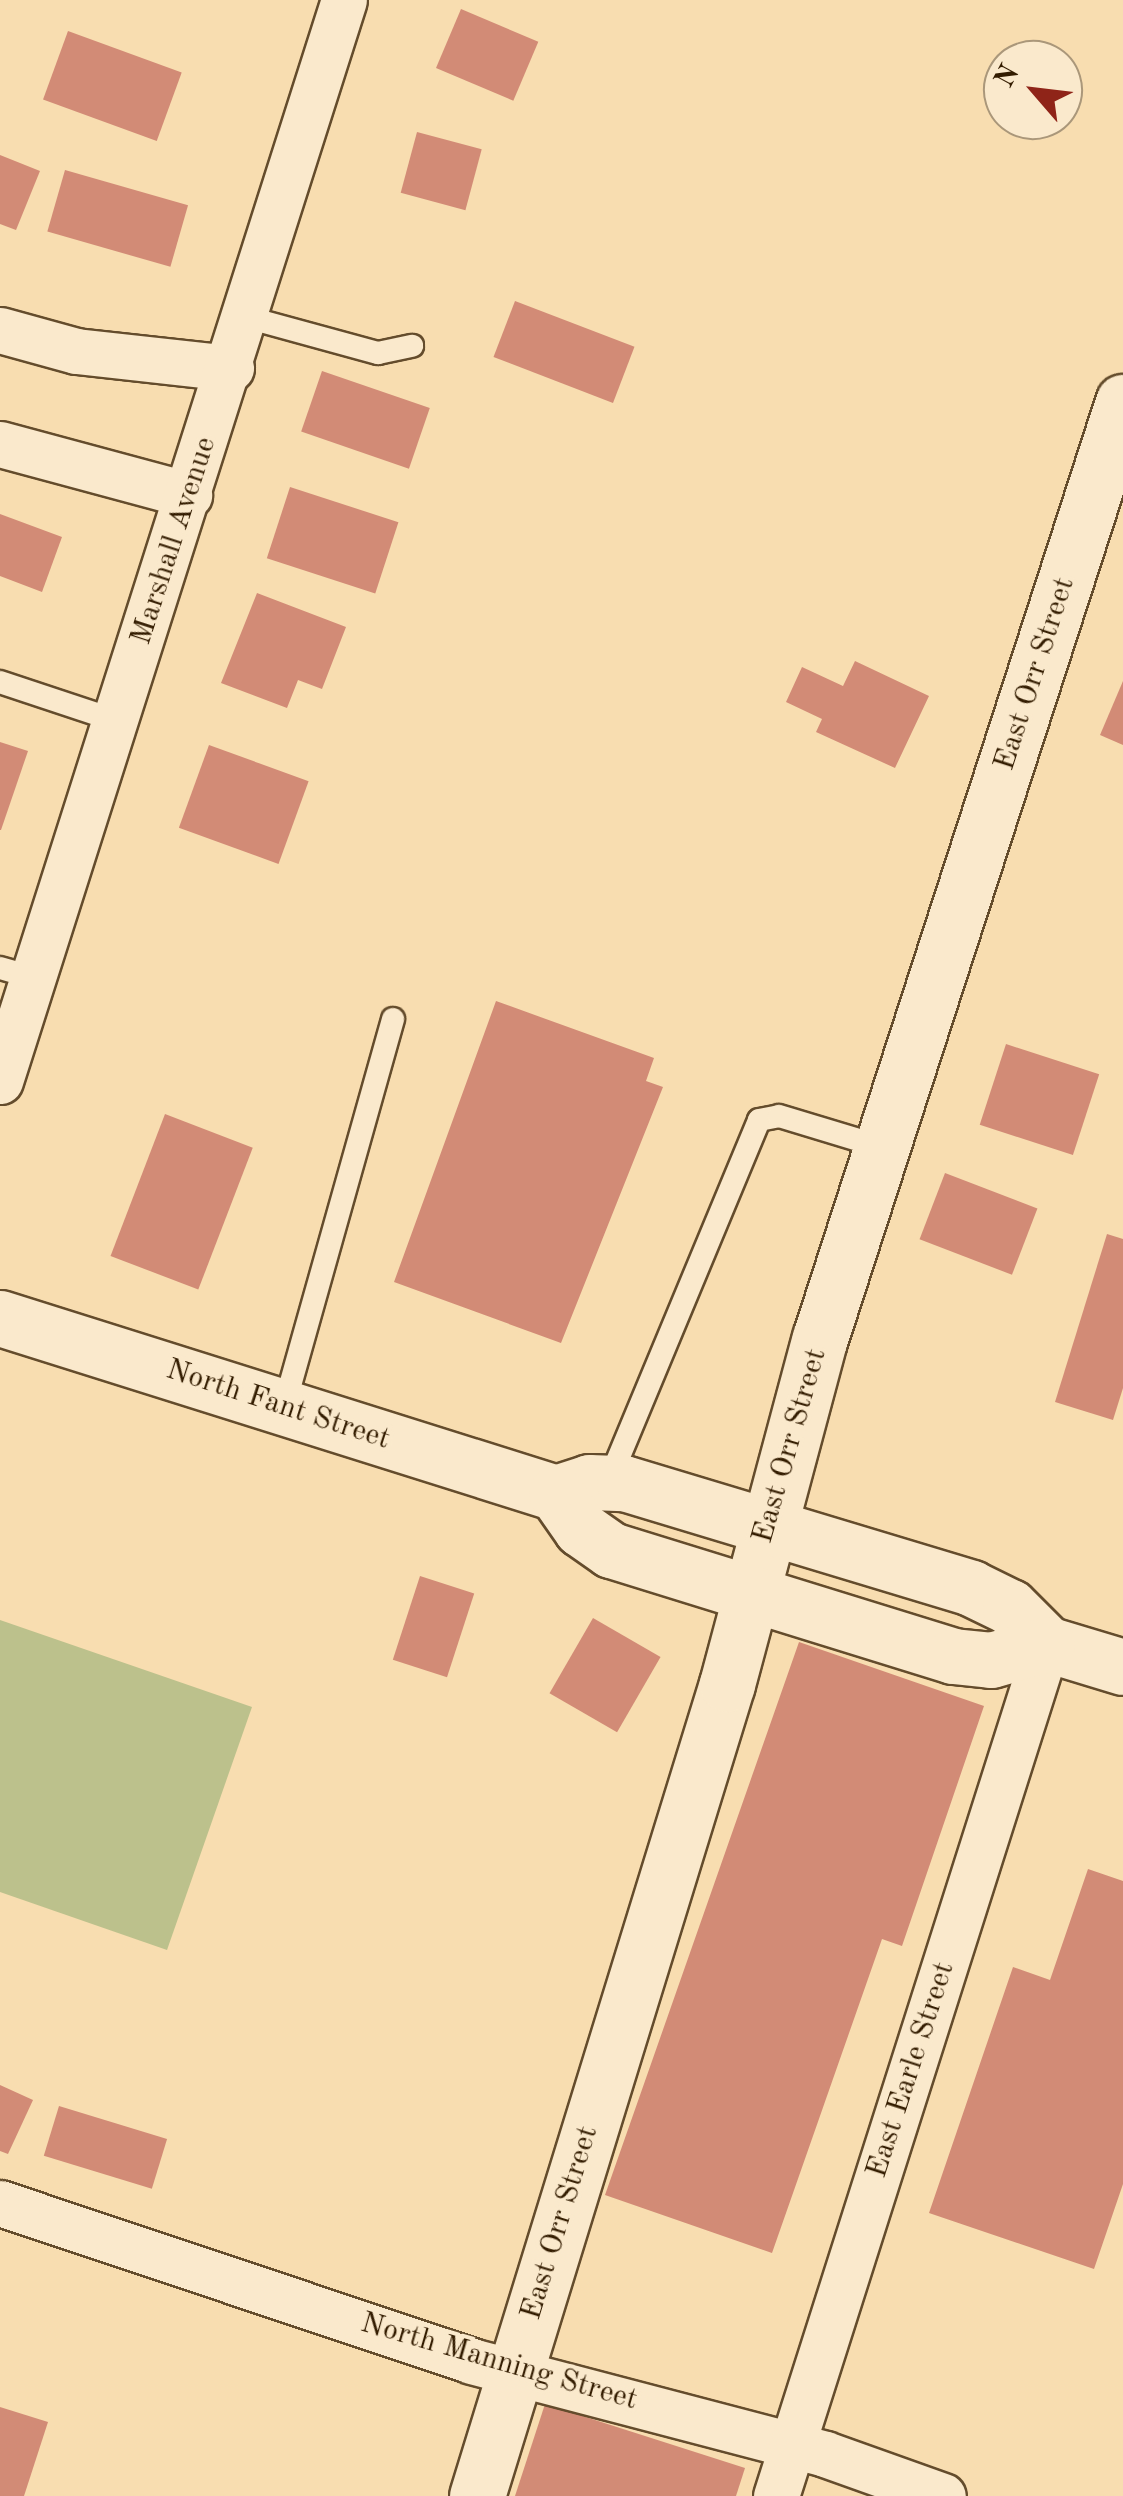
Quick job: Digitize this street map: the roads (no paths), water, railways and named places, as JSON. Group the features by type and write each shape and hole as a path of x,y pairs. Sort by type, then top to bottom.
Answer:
{"street":[{"name":"Marshall Avenue","path":"0,1081 17,973 116,721 231,368 344,0"},
{"path":"0,330 76,351 231,368"},
{"name":"East Orr Street","path":"478,2496 727,1684 765,1526 882,1147 1123,402"},
{"path":"0,444 189,496"},
{"name":"North Fant Street","path":"0,1318 284,1407 582,1488 765,1526 971,1588 1010,1607 1047,1644 1123,1667"},
{"path":"582,1488 581,1529 610,1550 953,1656 991,1660 1047,1644"},
{"name":"East Earle Street","path":"776,2496 1047,1644"},
{"name":"North Manning Street","path":"0,2203 471,2361 516,2367 792,2445 944,2496"}],"lane":[{"path":"246,317 378,354 412,346"},
{"path":"0,682 116,721"},
{"path":"284,1407 393,1018"},
{"path":"582,1488 759,1120 779,1116 882,1147"}]}
